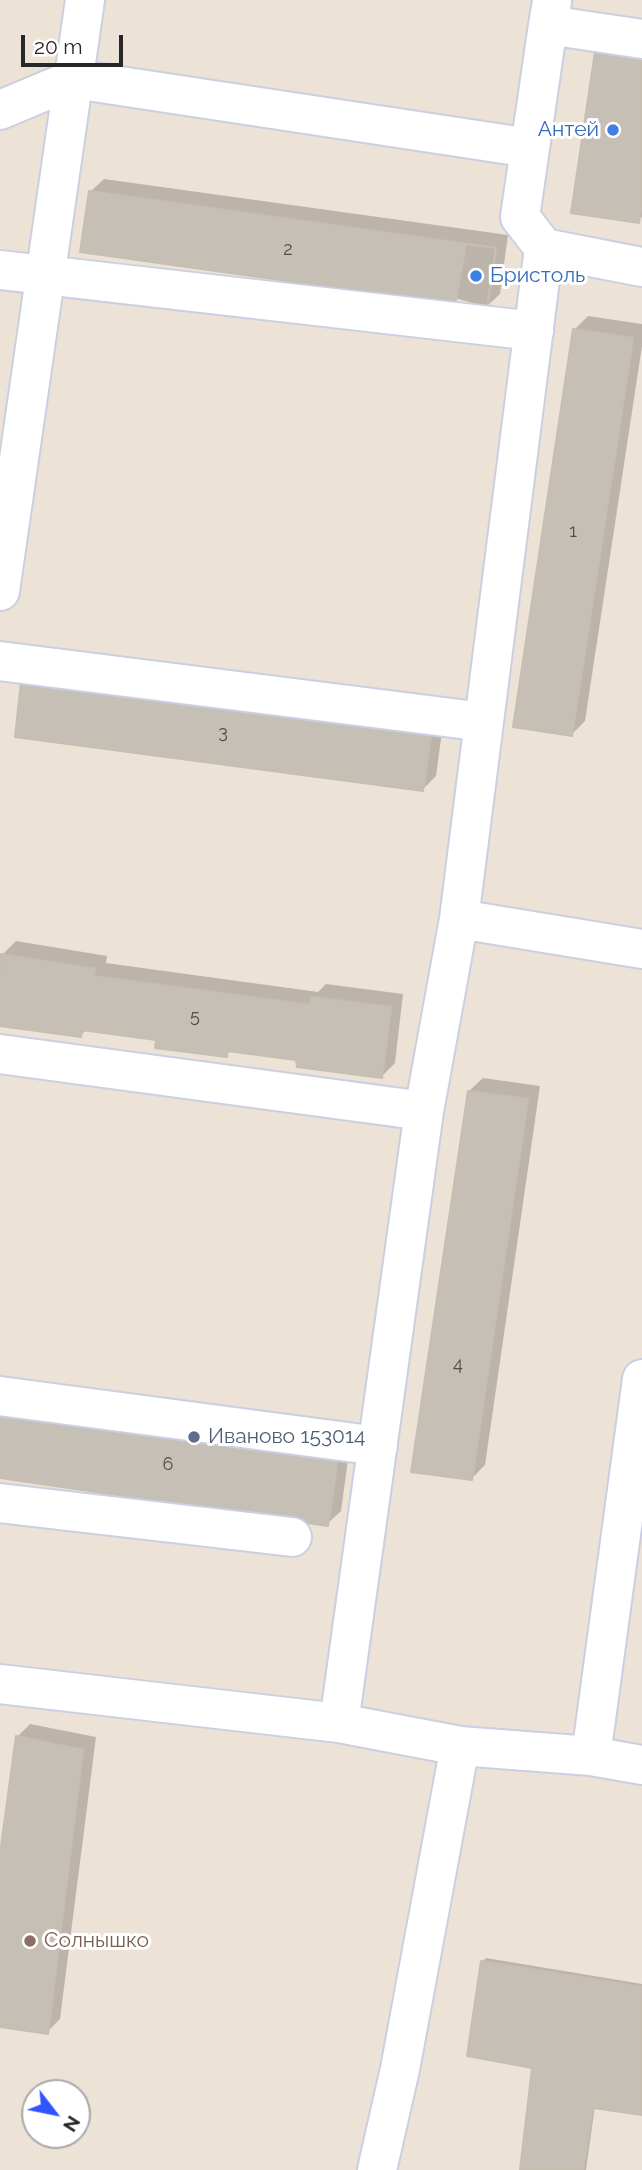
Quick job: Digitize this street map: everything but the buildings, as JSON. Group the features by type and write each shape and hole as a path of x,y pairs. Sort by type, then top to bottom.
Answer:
{"street":[{"path":"0,592 85,0"},
{"path":"642,38 550,13 520,217 544,248 642,267"},
{"path":"0,110 74,79 530,148"},
{"path":"339,1723 424,1111 459,919 544,248"},
{"path":"0,270 534,331"},
{"path":"0,661 484,722"},
{"path":"459,919 642,950"},
{"path":"0,1054 424,1111"},
{"path":"591,1756 642,1379"},
{"path":"0,1396 378,1446"},
{"path":"0,1503 292,1537"},
{"path":"0,1684 339,1723 460,1746 591,1756 642,1765"},
{"path":"377,2170 400,2069 460,1746"}],"place":[{"name":"Антей","path":"613,130"},
{"name":"Бристоль","path":"476,276"},
{"name":"Иваново 153014","path":"194,1437"},
{"name":"Солнышко","path":"30,1941"}]}
